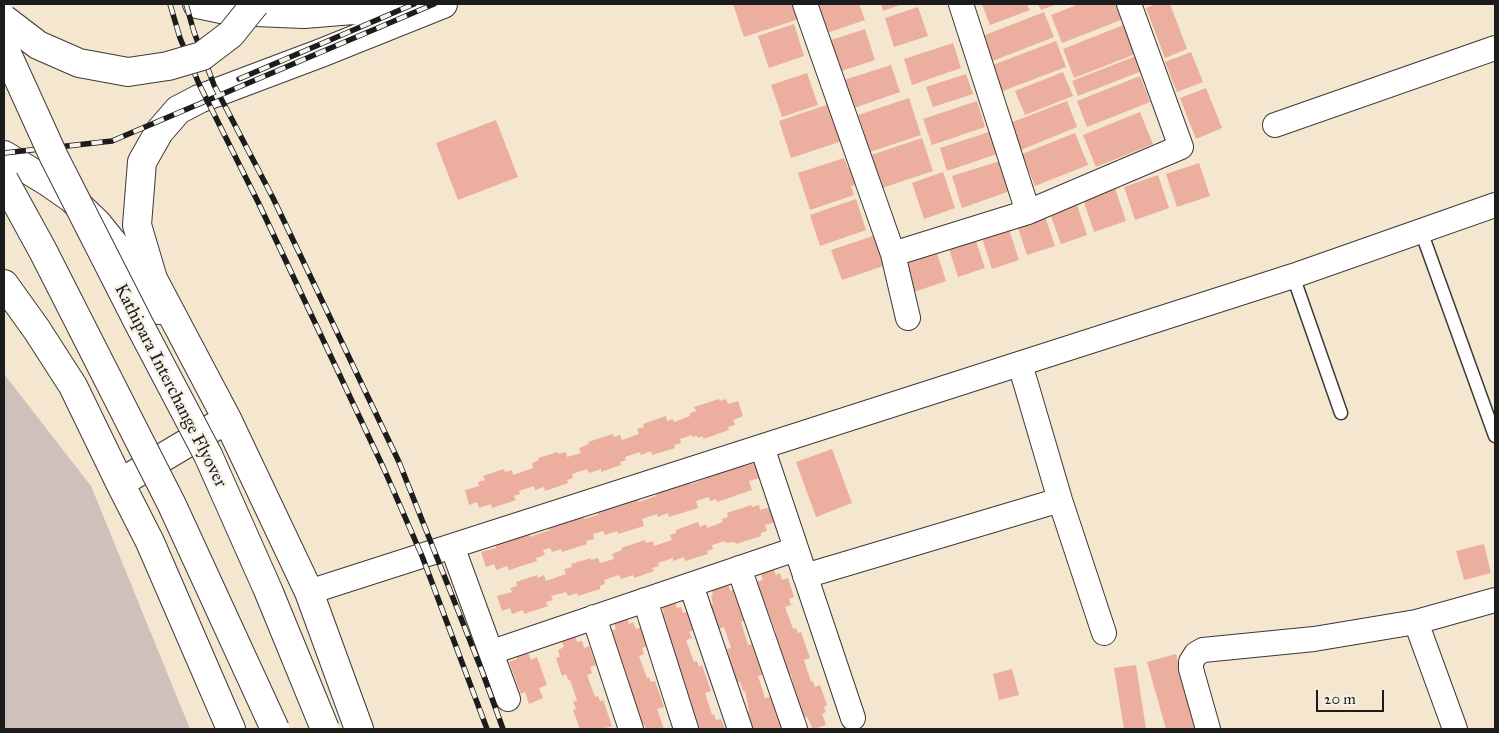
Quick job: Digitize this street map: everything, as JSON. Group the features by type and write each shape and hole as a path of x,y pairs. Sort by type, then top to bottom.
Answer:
{"main road":[{"path":"197,4 304,14 353,10 414,16"},
{"path":"359,729 309,592 227,419 153,279 137,225 142,162 159,132 178,110 199,99 443,4"},
{"path":"4,19 38,45 79,63 128,72 168,66 202,56 231,34 243,8"},
{"name":"Kathipara Interchange Flyover","path":"4,47 54,157 208,455 268,590 325,729"},
{"path":"4,155 48,182 70,198 97,222 111,238 195,360"},
{"path":"4,180 172,505 275,729"},
{"path":"4,284 38,330 73,386 150,542 231,729"},
{"path":"120,483 227,419"}],"street":[{"path":"805,4 893,254 908,318"},
{"path":"961,4 1028,212"},
{"path":"893,254 1028,212 1181,147 1129,4"},
{"path":"1275,126 1495,48"},
{"path":"309,592 1293,276 1495,205"},
{"path":"1020,364 1060,500 1104,633"},
{"path":"762,446 853,718"},
{"path":"805,576 1060,500"},
{"path":"452,546 508,699"},
{"path":"492,652 796,549"},
{"path":"739,568 795,729"},
{"path":"691,584 740,729"},
{"path":"645,600 686,729"},
{"path":"1208,729 1191,669 1196,654 1203,650 1314,639 1416,622 1495,600"},
{"path":"594,618 631,729"},
{"path":"1416,622 1455,729"}],"lane":[{"path":"1420,231 1495,436"},
{"path":"1293,276 1341,412"}],"shaded area":[{"path":"4,374 91,486 190,729 4,729"}],"building":[{"path":"733,4 801,4 805,17 744,37"},
{"path":"807,4 859,4 865,20 818,36"},
{"path":"881,4 903,4 883,11"},
{"path":"982,4 1027,4 1030,10 990,25"},
{"path":"1038,4 1058,4 1041,10"},
{"path":"1079,4 1115,4 1121,20 1062,43 1051,15"},
{"path":"1156,4 1170,4 1187,49 1165,58 1146,8"},
{"path":"918,7 928,36 894,47 885,18"},
{"path":"1044,12 1054,37 990,62 980,37"},
{"path":"1131,22 1143,51 1074,78 1063,49"},
{"path":"794,24 804,56 769,68 758,36"},
{"path":"865,29 875,60 835,73 825,42"},
{"path":"1056,41 1066,67 1000,92 990,66"},
{"path":"953,43 961,68 912,85 904,59"},
{"path":"1191,52 1203,82 1177,92 1165,62"},
{"path":"1136,56 1142,71 1078,96 1072,81"},
{"path":"891,65 900,92 854,108 844,80"},
{"path":"1063,72 1073,96 1025,115 1015,91"},
{"path":"807,73 818,105 782,117 771,85"},
{"path":"966,74 973,94 933,107 926,87"},
{"path":"1140,76 1150,102 1087,127 1077,101"},
{"path":"1206,88 1222,128 1196,139 1180,98"},
{"path":"909,98 921,135 870,152 858,115"},
{"path":"977,101 985,127 932,145 923,119"},
{"path":"1067,101 1077,127 1021,150 1010,123"},
{"path":"832,103 845,140 791,158 779,121"},
{"path":"1140,112 1153,144 1096,167 1083,135"},
{"path":"496,120 518,177 458,200 436,143"},
{"path":"992,131 1000,153 947,171 940,148"},
{"path":"1075,133 1088,165 1035,186 1022,154"},
{"path":"922,138 933,171 873,191 862,158"},
{"path":"844,158 848,168 856,165 861,183 851,186 854,195 810,210 798,173"},
{"path":"1000,161 1010,191 962,208 952,176"},
{"path":"1199,163 1210,196 1177,207 1166,174"},
{"path":"943,172 955,208 924,219 912,183"},
{"path":"1158,175 1169,208 1135,220 1124,187"},
{"path":"1115,188 1126,221 1094,232 1083,199"},
{"path":"856,199 866,230 820,246 810,215"},
{"path":"1076,202 1087,235 1061,244 1049,211"},
{"path":"1044,213 1055,246 1027,255 1016,222"},
{"path":"1009,229 1019,260 992,269 982,238"},
{"path":"879,234 889,264 842,280 831,250"},
{"path":"975,238 985,268 958,277 948,246"},
{"path":"936,250 946,281 914,292 904,261"},
{"path":"719,399 720,401 726,399 728,404 738,401 743,416 733,420 735,425 728,427 729,430 703,439 703,436 698,438 697,436 692,437 692,435 680,439 681,443 674,445 675,448 652,455 651,451 641,455 640,452 625,457 626,460 620,462 621,465 601,472 601,469 589,473 587,469 572,474 573,478 567,480 568,483 545,491 544,487 535,490 534,486 519,491 520,494 514,496 516,500 492,508 491,504 479,508 477,502 469,505 465,490 479,486 478,482 485,480 483,476 504,469 505,472 512,470 513,475 533,468 532,463 539,460 538,458 558,452 559,454 566,452 567,457 581,453 579,448 589,444 588,442 613,434 614,437 620,435 622,440 639,434 637,429 644,427 643,424 666,416 667,421 673,419 674,422 690,416 690,413 696,411 694,407"},
{"path":"832,449 852,503 816,517 796,462"},
{"path":"743,461 745,466 755,463 760,478 749,481 752,490 717,502 716,499 710,501 709,497 696,501 698,508 669,517 668,513 658,517 657,514 642,519 644,526 618,534 617,531 605,535 603,531 593,534 594,539 586,541 587,544 562,552 561,549 552,552 550,548 543,550 545,555 536,558 537,561 509,570 507,566 496,570 494,564 486,567 481,552 496,548 495,544 528,531 530,537 550,530 548,525 582,514 584,519 598,515 596,510 637,497 639,502 656,496 654,491 690,480 691,484 707,478 706,475"},
{"path":"751,505 752,507 759,505 760,510 771,507 776,522 765,525 767,531 761,533 761,536 736,544 735,542 725,543 725,541 712,545 713,549 707,551 708,554 685,561 684,557 673,561 673,558 658,563 659,566 652,568 654,571 634,578 633,575 621,579 619,575 604,580 605,584 600,586 600,589 578,596 577,593 568,596 566,592 551,596 553,600 546,602 548,606 524,614 523,610 512,614 510,608 502,611 497,596 512,592 510,588 517,586 516,582 537,575 538,578 544,575 546,581 566,574 564,569 572,567 571,564 591,558 591,560 598,558 600,563 614,559 612,554 622,550 621,548 645,540 646,543 653,541 654,546 672,540 670,535 676,533 676,530 698,522 700,527 706,524 707,528 723,522 722,519 728,517 727,513"},
{"path":"1484,544 1491,573 1464,580 1456,551"},
{"path":"771,562 776,575 780,573 782,580 788,578 794,597 789,599 791,605 785,607 793,629 796,628 798,633 801,632 810,658 804,660 811,682 813,681 815,687 820,685 827,705 824,707 826,712 822,714 826,725 813,729 807,717 804,718 802,712 798,713 792,696 796,695 791,675 789,676 786,666 781,668 772,634 776,633 768,612 766,613 755,590 759,589 756,582 763,580 758,566"},
{"path":"726,577 730,591 737,588 747,619 741,622 748,645 755,643 765,674 758,676 765,698 772,696 782,728 751,729 746,712 749,711 745,691 743,691 740,682 735,683 727,657 729,656 727,649 731,648 724,627 718,629 711,605 713,604 711,596 713,595 709,583"},
{"path":"672,595 677,608 681,607 683,613 689,611 695,630 689,632 692,638 686,640 694,662 697,661 699,667 702,665 711,691 705,693 712,715 714,714 716,720 721,719 725,729 697,729 692,708 690,709 657,615 664,613 659,600"},
{"path":"625,610 629,624 633,622 636,629 641,627 648,646 642,648 644,654 639,656 647,678 649,677 651,682 655,681 664,707 657,709 664,729 646,729 644,724 642,725 625,683 629,681 622,661 619,662 610,631 616,629 611,615"},
{"path":"573,629 577,642 582,641 584,648 589,646 596,665 590,667 592,673 587,675 595,697 598,696 600,701 603,700 612,726 605,729 580,729 573,710 576,709 573,702 577,700 570,680 568,680 566,674 562,676 556,658 560,657 558,650 564,647 559,634"},
{"path":"525,645 531,660 537,657 547,685 539,688 543,698 529,704 525,692 521,694 509,662 517,659 514,650"},
{"path":"1176,654 1197,729 1166,729 1147,662"},
{"path":"1136,665 1146,729 1124,729 1114,668"},
{"path":"1012,669 1019,695 999,700 993,674"}],"railway":[{"path":"170,4 180,38 199,84 259,204 384,469 422,556 487,729"},
{"path":"186,4 194,32 214,85 273,198 399,462 503,729"},
{"path":"239,79 414,4"},
{"path":"4,153 112,141 434,4"}]}
